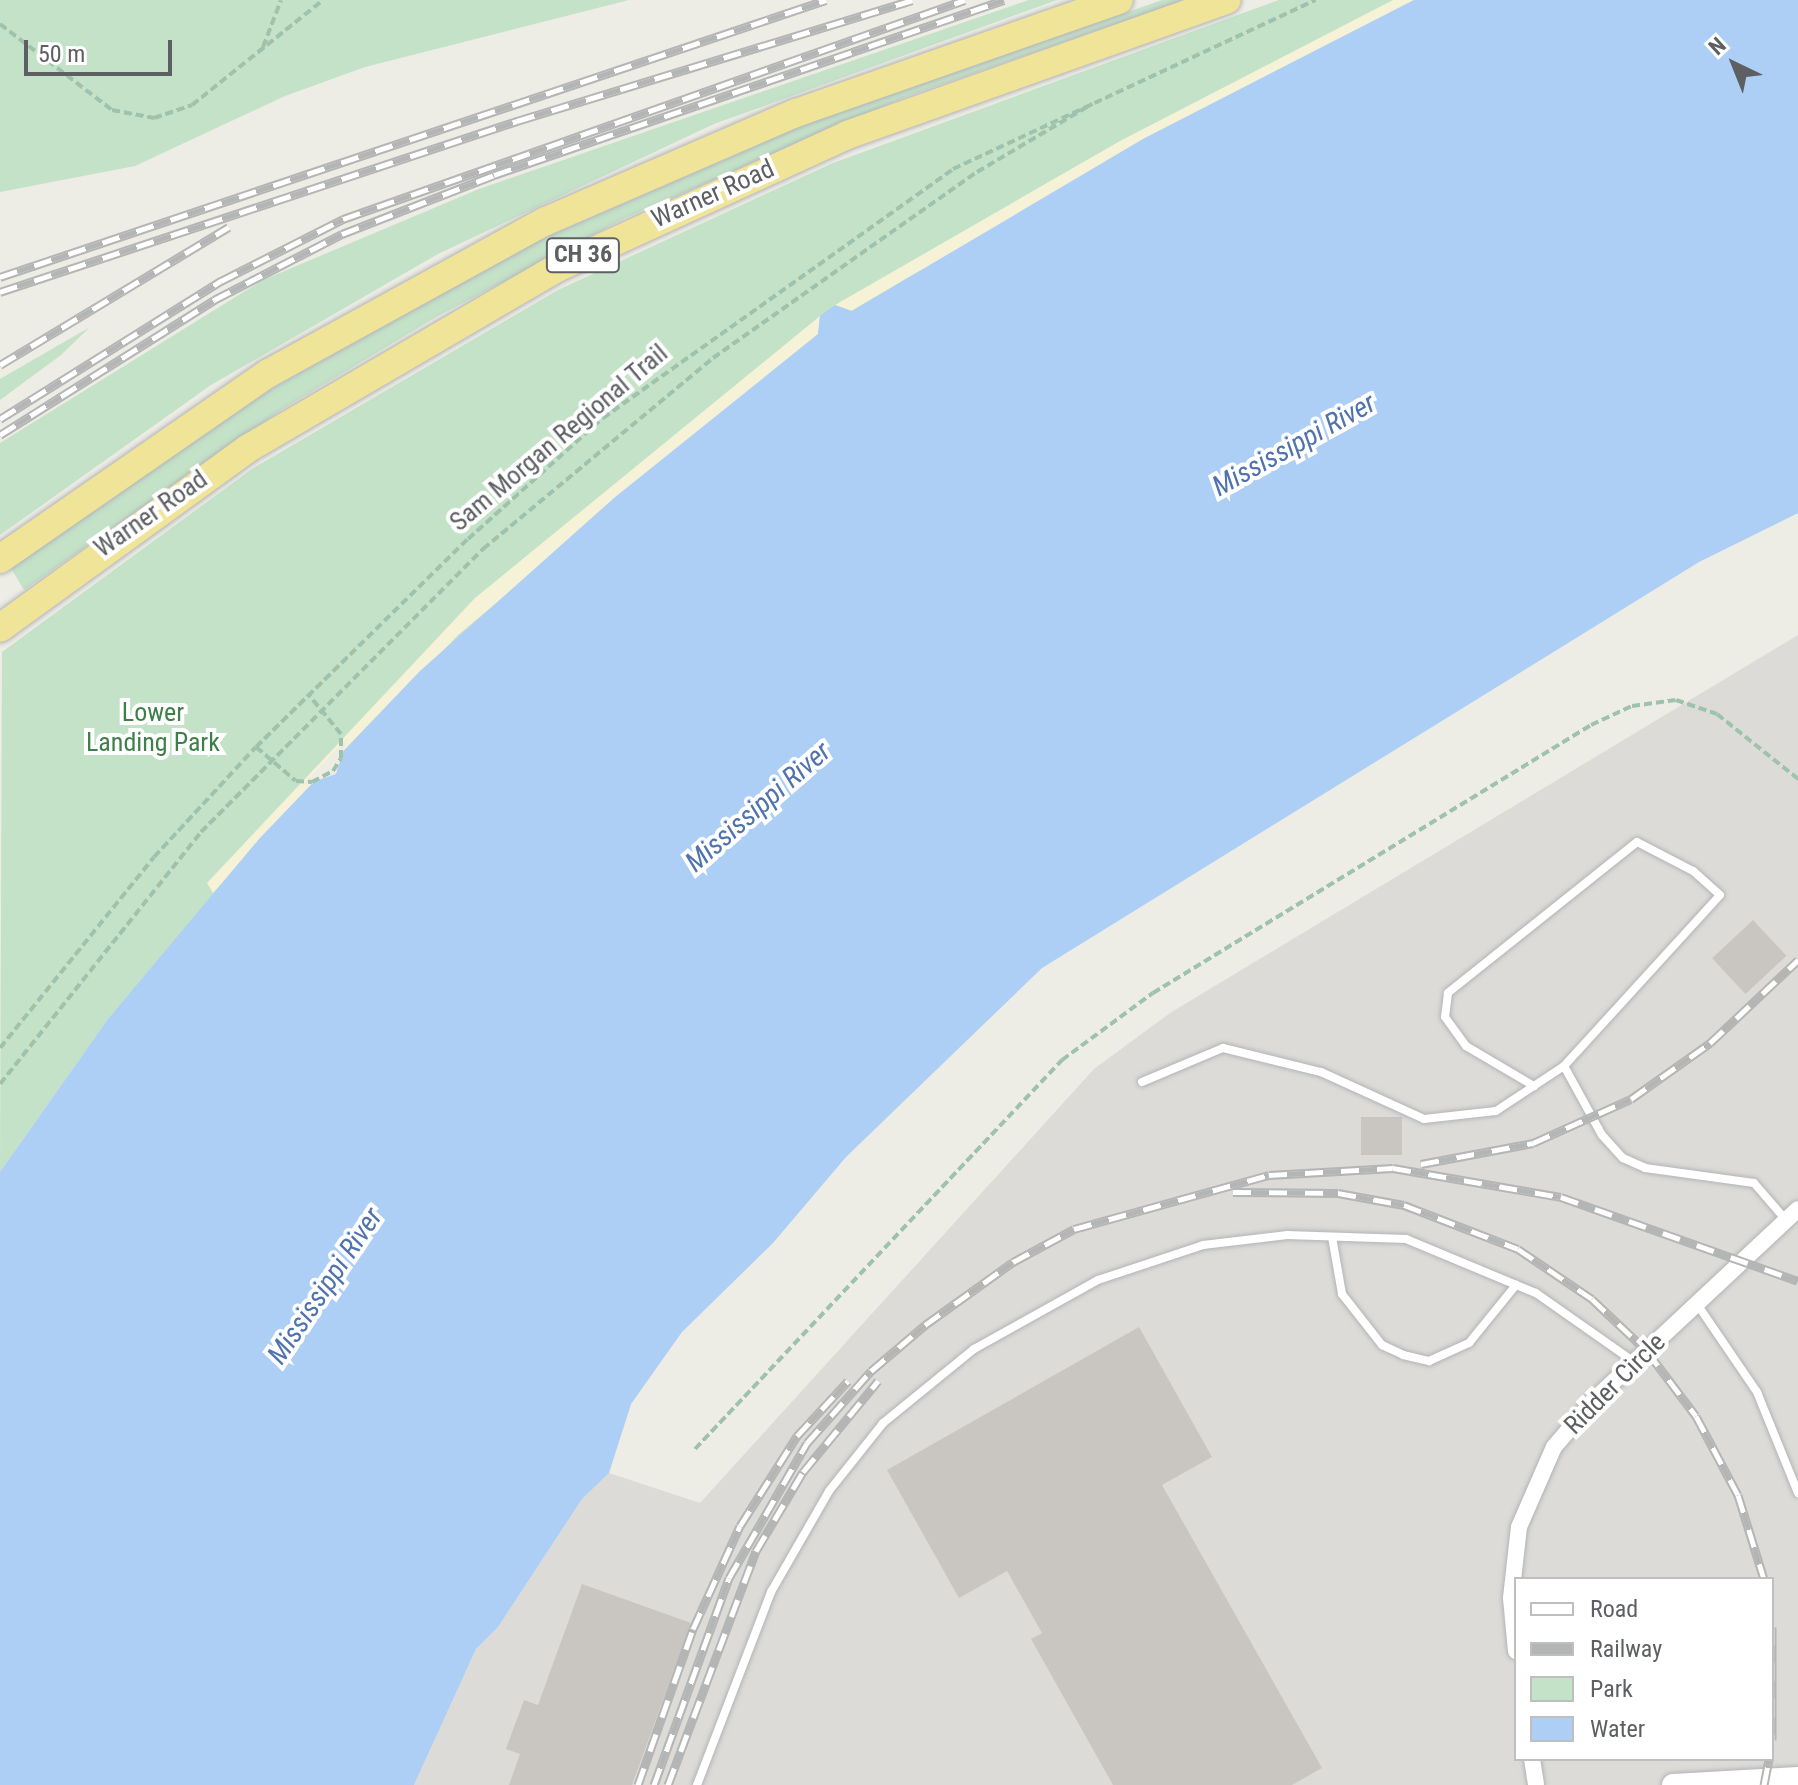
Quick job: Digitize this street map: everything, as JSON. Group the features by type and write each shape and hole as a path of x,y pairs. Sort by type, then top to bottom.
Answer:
{"highway":[{"name":"Warner Road","path":"0,559 269,373 546,221 810,108 1119,0"},
{"name":"Warner Road","path":"0,628 247,449 557,268 847,135 1227,0"}],"street":[{"name":"Ridder Circle","path":"1514,1592 1513,1562 1532,1485 1573,1422 1792,1215"},
{"path":"1532,1761 1536,1785"},
{"path":"1673,1785 1798,1778"}],"lane":[{"path":"1142,1082 1223,1048 1321,1072 1424,1119 1496,1111 1534,1086 1564,1066 1720,895 1693,871 1637,842 1448,993 1445,1017 1466,1046 1534,1086"},
{"path":"1564,1066 1602,1135 1623,1158 1645,1168 1754,1183 1792,1215"},
{"path":"1332,1237 1342,1294 1382,1345 1403,1355 1429,1361 1469,1343 1516,1285"},
{"path":"697,1785 771,1592 829,1491 883,1423 974,1349 1098,1280 1203,1245 1332,1237 1406,1239 1516,1285 1634,1362"},
{"path":"1697,1304 1757,1392 1798,1493"}],"path":[{"path":"256,55 281,0"},
{"path":"0,24 101,103 134,118 165,116 192,105 323,0"},
{"name":"Sam Morgan Regional Trail","path":"0,1048 154,857 308,694 504,505 671,365 938,178 1133,83 1315,0"},
{"path":"0,1084 127,918 268,759 483,549 687,377 988,165 1133,83"},
{"path":"256,747 281,772 304,782 333,771 343,742 332,719 308,694"},
{"path":"695,1449 1062,1060 1153,993 1591,725 1632,706 1676,700 1717,714 1798,779"}],"shaded area":[{"path":"1798,635 1798,1785 414,1785 476,1649 498,1627 582,1499 609,1473 700,1503 1094,1069 1170,1013"}],"green space":[{"path":"0,0 629,0 365,67 285,96 135,166 0,192"},
{"path":"1029,0 1057,0 714,124 438,254 211,385 0,535 0,443 263,280 479,189"},
{"path":"1162,0 1184,0 905,97 623,219 438,316 281,410 24,590 11,568 269,390 533,243 808,123"},
{"name":"Lower Landing Park","path":"1279,0 1414,0 1143,139 926,265 304,790 108,1019 0,1172 2,652 252,469 558,290 833,163"},
{"path":"90,327 61,355 0,400 0,379"}],"sand":[{"path":"1393,0 1414,0 1143,139 851,311 835,305 1120,141"},
{"path":"820,316 818,334 458,635 213,893 207,883 475,598"}],"water":[{"name":"Mississippi River","path":"1414,0 1798,0 1798,513 1699,562 1042,968 846,1157 773,1243 682,1332 631,1404 609,1473 582,1499 498,1627 476,1649 414,1785 0,1785 0,1172 108,1019 259,839 420,671 614,498 818,334 820,316 835,305 852,311 1143,139"}],"pier":[{"path":"347,739 336,774 302,786"}],"building":[{"path":"1753,920 1786,956 1745,994 1712,958"},
{"path":"1361,1117 1402,1117 1402,1155 1361,1155"},
{"path":"1139,1327 1212,1457 1162,1485 1322,1768 1292,1785 1113,1785 1031,1639 1042,1633 1007,1571 959,1598 887,1470"},
{"path":"582,1584 691,1623 632,1785 509,1785 520,1754 506,1749 524,1700 538,1705"}],"railway":[{"path":"0,277 826,0"},
{"path":"0,292 517,121 912,0"},
{"path":"0,419 221,281 343,219 965,0"},
{"path":"0,435 214,300 342,234 494,175 1004,0"},
{"path":"0,365 229,227"},
{"path":"1421,1164 1533,1143 1631,1099 1710,1043 1798,960"},
{"path":"654,1785 729,1578 807,1443 871,1371 925,1325 1013,1262 1074,1229 1269,1175 1393,1168 1561,1197 1798,1281"},
{"path":"1233,1192 1338,1193 1404,1205 1518,1249 1592,1299 1647,1351 1696,1416 1738,1495 1763,1577"},
{"path":"638,1785 693,1629 740,1526 797,1436 848,1381"},
{"path":"668,1785 756,1551 803,1472 878,1381"},
{"path":"1764,1785 1769,1761"}]}
